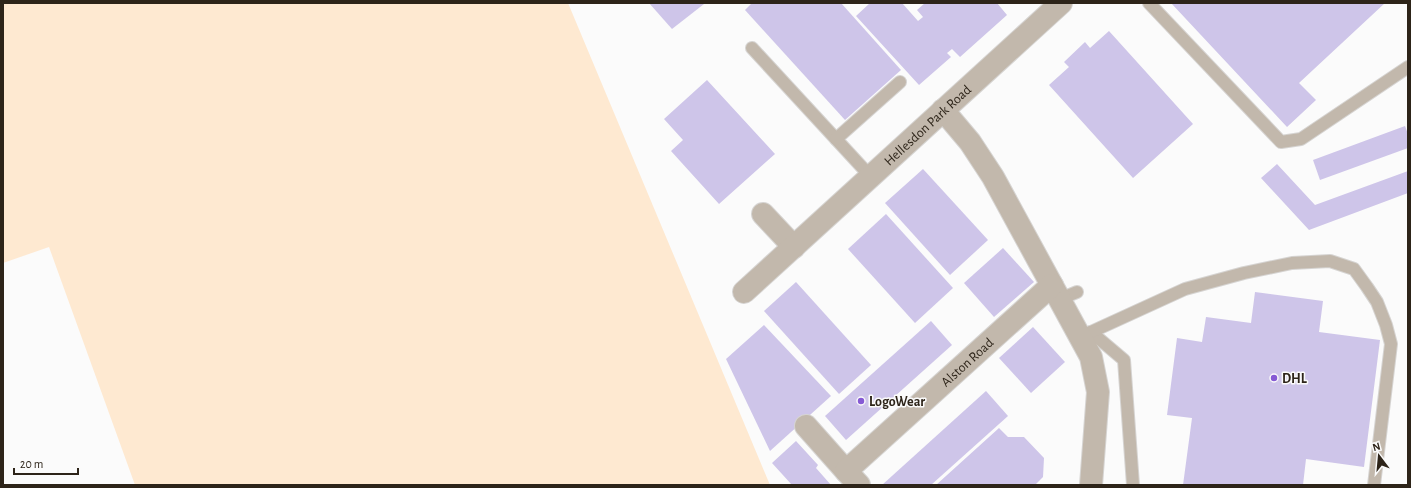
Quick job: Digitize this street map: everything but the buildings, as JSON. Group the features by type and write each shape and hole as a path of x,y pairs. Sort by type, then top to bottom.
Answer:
{"street":[{"name":"Hellesdon Park Road","path":"744,292 1061,3"},
{"path":"943,110 970,142 993,177 1063,292 1086,334 1098,392 1091,485"},
{"path":"764,214 794,247"},
{"name":"Alston Road","path":"806,426 852,478 1063,292"}],"lane":[{"path":"1149,3 1281,142 1301,139 1408,67"},
{"path":"752,48 871,177"},
{"path":"836,139 900,82"},
{"path":"1086,334 1185,289 1244,273 1292,263 1330,261 1354,269 1377,302 1386,325 1391,344 1374,485"},
{"path":"1086,334 1124,360 1133,485"}],"shaded area":[{"path":"3,3 568,3 770,485 135,485 49,247 3,263"}],"place":[{"name":"DHL","path":"1274,378"},
{"name":"LogoWear","path":"861,401"}]}
